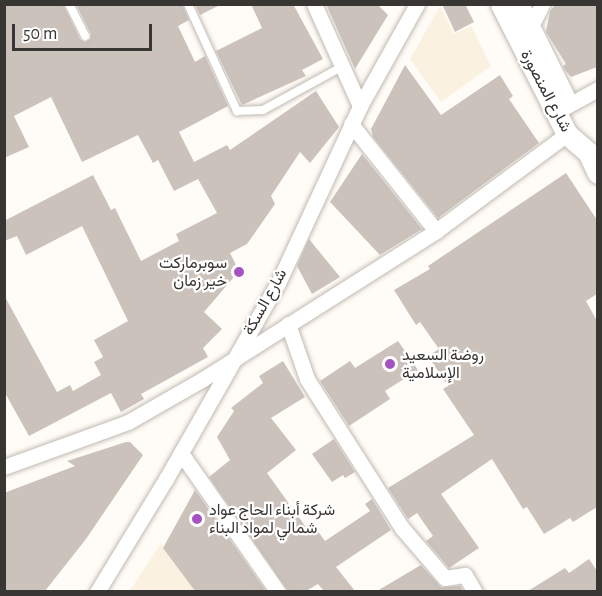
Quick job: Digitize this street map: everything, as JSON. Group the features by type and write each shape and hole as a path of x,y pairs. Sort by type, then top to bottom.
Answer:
{"main road":[{"name":"شارع المنصورة","path":"501,4 526,36"},
{"path":"518,4 526,36 562,109 588,152"},
{"name":"شارع المنصورة","path":"562,109 567,134 588,152 597,173"}],"street":[{"path":"314,4 360,106"},
{"name":"شارع السكة","path":"97,591 181,453 278,283 351,124 417,4"},
{"path":"526,36 542,4"},
{"path":"562,109 597,89"},
{"path":"351,124 436,231"},
{"path":"4,467 128,422 234,359 436,231 567,134"},
{"path":"288,324 307,379 402,528 445,578 465,575 475,591"},
{"path":"181,453 278,591"}],"lane":[{"path":"69,4 85,36"},
{"path":"188,4 237,111 262,110 343,66"}],"shaded area":[{"path":"440,6 454,34 471,26 491,66 441,102 410,59"},
{"path":"161,543 196,591 129,592"}],"building":[{"path":"4,4 63,4 80,39 85,42 90,39 91,34 76,4 182,4 189,20 178,26 195,62 205,56 228,106 179,132 194,162 227,145 230,150 316,91 339,127 310,163 300,152 271,196 275,204 247,244 230,253 239,271 204,312 222,329 203,348 208,357 141,394 144,399 121,412 111,393 29,436 4,391 4,295 57,392 70,385 73,391 101,375 94,362 103,357 94,340 128,321 82,226 26,255 17,236 4,241 4,221 93,175 111,210 115,208 141,261 179,241 176,234 217,213 198,179 174,191 158,160 153,163 138,135 82,162 51,97 14,116 29,147 4,158"},
{"path":"195,4 222,4 200,15"},
{"path":"251,4 293,4 323,59 302,70 306,76 242,105 216,51 262,28"},
{"path":"326,4 377,4 388,15 355,69"},
{"path":"442,4 465,4 474,22 455,32"},
{"path":"556,4 597,4 597,67 571,77 565,70 563,66 566,64 546,32 550,11"},
{"path":"405,65 441,115 500,75 513,96 509,99 539,143 438,218 373,137 371,129"},
{"path":"362,154 422,229 380,255 330,202"},
{"path":"566,173 597,220 597,294 586,301 597,321 597,507 573,522 570,518 544,534 527,507 523,509 492,459 441,494 479,548 449,568 426,541 433,536 417,513 408,519 388,488 474,435 443,389 448,386 428,356 439,349 420,322 416,325 394,290 430,269 428,266"},
{"path":"309,239 340,277 312,294 297,266"},
{"path":"398,341 418,370 385,391 390,399 349,426 320,381 350,361 355,368"},
{"path":"283,361 305,397 271,418 296,450 267,473 308,530 314,526 325,541 370,511 365,504 372,499 391,530 336,567 355,591 324,591 318,584 306,591 288,591 209,477 230,460 217,437 234,411 231,408 263,383 259,376"},
{"path":"334,439 355,472 345,478 343,475 332,482 312,454"},
{"path":"130,442 143,455 86,539 45,591 4,591 4,493 75,466 67,461"},
{"name":"شركة أبناء الحاج عواد شمالي لمواد البناء","path":"195,490 266,591 195,591 163,548"},
{"path":"589,559 597,571 597,591 528,591 565,568 569,573"},
{"path":"421,565 441,587 460,586 463,591 377,591"}],"place":[{"name":"سوبرماركت خير زمان","path":"239,272"},
{"name":"روضة السعيد الإسلامية","path":"390,364"},
{"name":"شركة أبناء الحاج عواد شمالي لمواد البناء","path":"197,519"}]}
